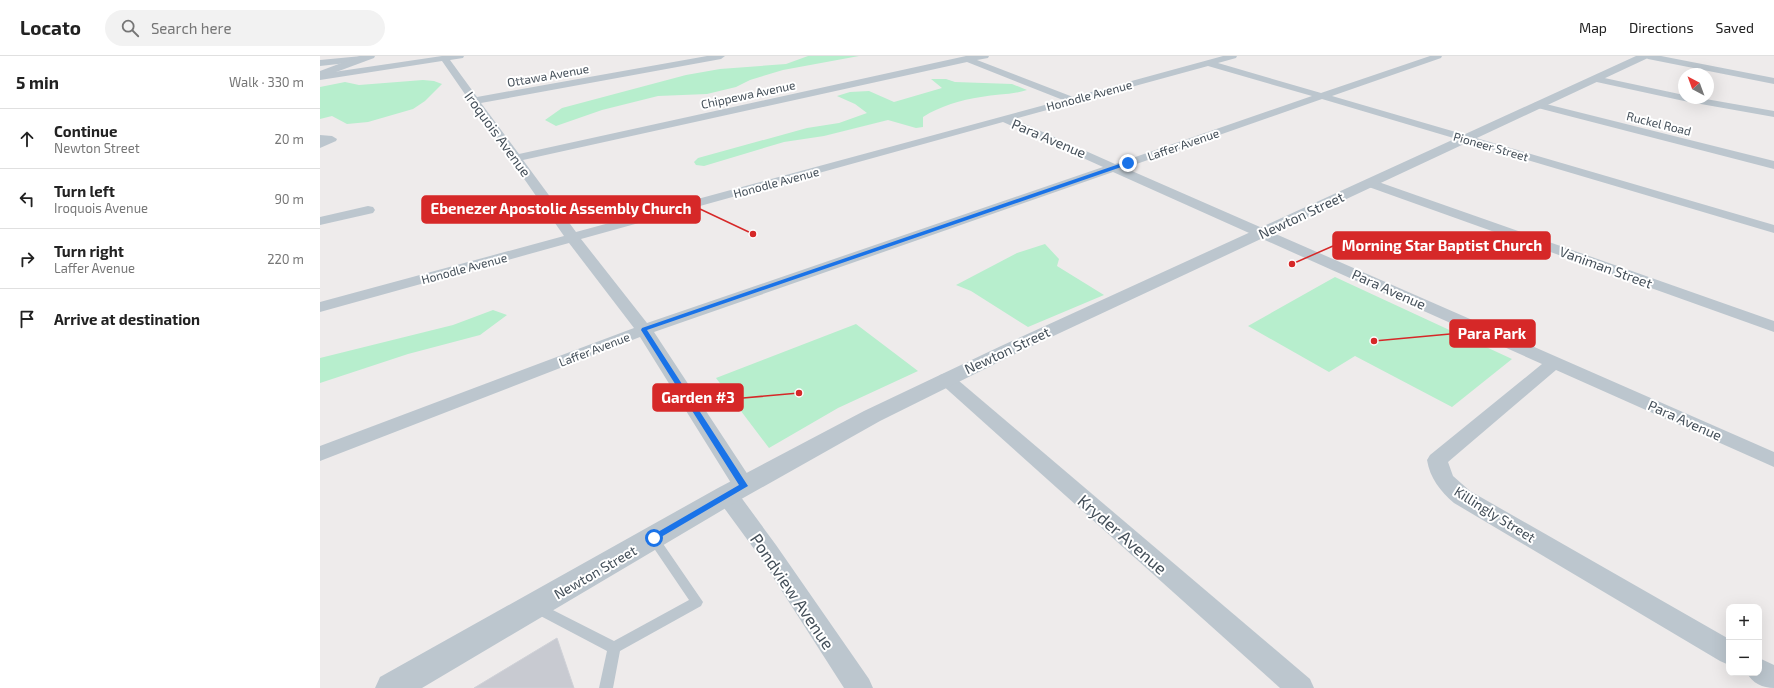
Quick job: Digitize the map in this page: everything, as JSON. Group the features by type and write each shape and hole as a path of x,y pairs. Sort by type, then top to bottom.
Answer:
{"street":[{"path":"320,76 460,56"},
{"name":"Ottawa Avenue","path":"473,101 721,56"},
{"name":"Chippewa Avenue","path":"516,158 964,58 985,56"},
{"name":"Honodle Avenue","path":"320,308 1233,56"},
{"name":"Laffer Avenue","path":"320,454 644,330 1438,56"},
{"path":"1644,56 1774,81"},
{"name":"Newton Street","path":"392,688 427,678 534,607 735,491 872,416 946,379 1644,56"},
{"path":"320,76 366,58"},
{"path":"320,63 366,58"},
{"name":"Iroquois Avenue","path":"444,58 473,101 644,330 735,491"},
{"path":"964,58 1072,100"},
{"name":"Pioneer Street","path":"1208,63 1774,229"},
{"path":"1595,78 1678,97"},
{"path":"1714,104 1774,114"},
{"name":"Ruckel Road","path":"1538,106 1774,166"},
{"name":"Para Avenue","path":"1004,119 1116,167 1774,460"},
{"path":"320,138 332,139 320,145"},
{"name":"Vaniman Street","path":"1370,183 1774,327"},
{"path":"320,221 368,210"},
{"name":"Killingly Street","path":"1554,363 1437,460 1439,471 1444,480 1462,497 1726,651"},
{"name":"Kryder Avenue","path":"946,379 1300,688"},
{"name":"Pondview Avenue","path":"735,491 768,551 859,688"},
{"path":"1762,672 1774,679"}],"lane":[{"path":"606,688 614,648 697,602 654,538"},
{"path":"534,607 614,648"}],"green space":[{"path":"808,56 859,56 783,70 750,80 736,87 707,94 658,96 602,110 556,126 545,120 562,108 686,75 720,69 786,64"},
{"path":"931,79 946,79 955,82 1012,84 1027,90 1016,93 973,98 951,104 923,117 923,127 916,128 888,120 824,136 784,142 704,166 696,165 694,162 698,158 807,128 839,123 867,113 855,104 837,96 850,92 869,91 894,102 942,88"},
{"path":"423,80 434,81 442,84 425,101 413,109 368,122 347,124 332,116 320,119 320,87 345,82 359,85"},
{"path":"1045,244 1059,259 1057,266 1104,295 1028,327 971,291 956,285 1017,253"},
{"path":"1335,277 1512,359 1452,407 1355,356 1329,372 1248,326"},
{"path":"493,310 507,315 480,335 408,354 320,383 320,358 453,325"},
{"path":"856,324 918,371 838,408 769,448 716,378"}],"building":[{"path":"557,638 574,688 474,688"}],"place":[{"name":"Ebenezer Apostolic Assembly Church","path":"753,234"},
{"name":"Morning Star Baptist Church","path":"1292,264"},
{"name":"Para Park","path":"1374,341"},
{"name":"Garden #3","path":"799,393"}],"route":[{"path":"654,538 744,486 644,330 1128,163"}]}
